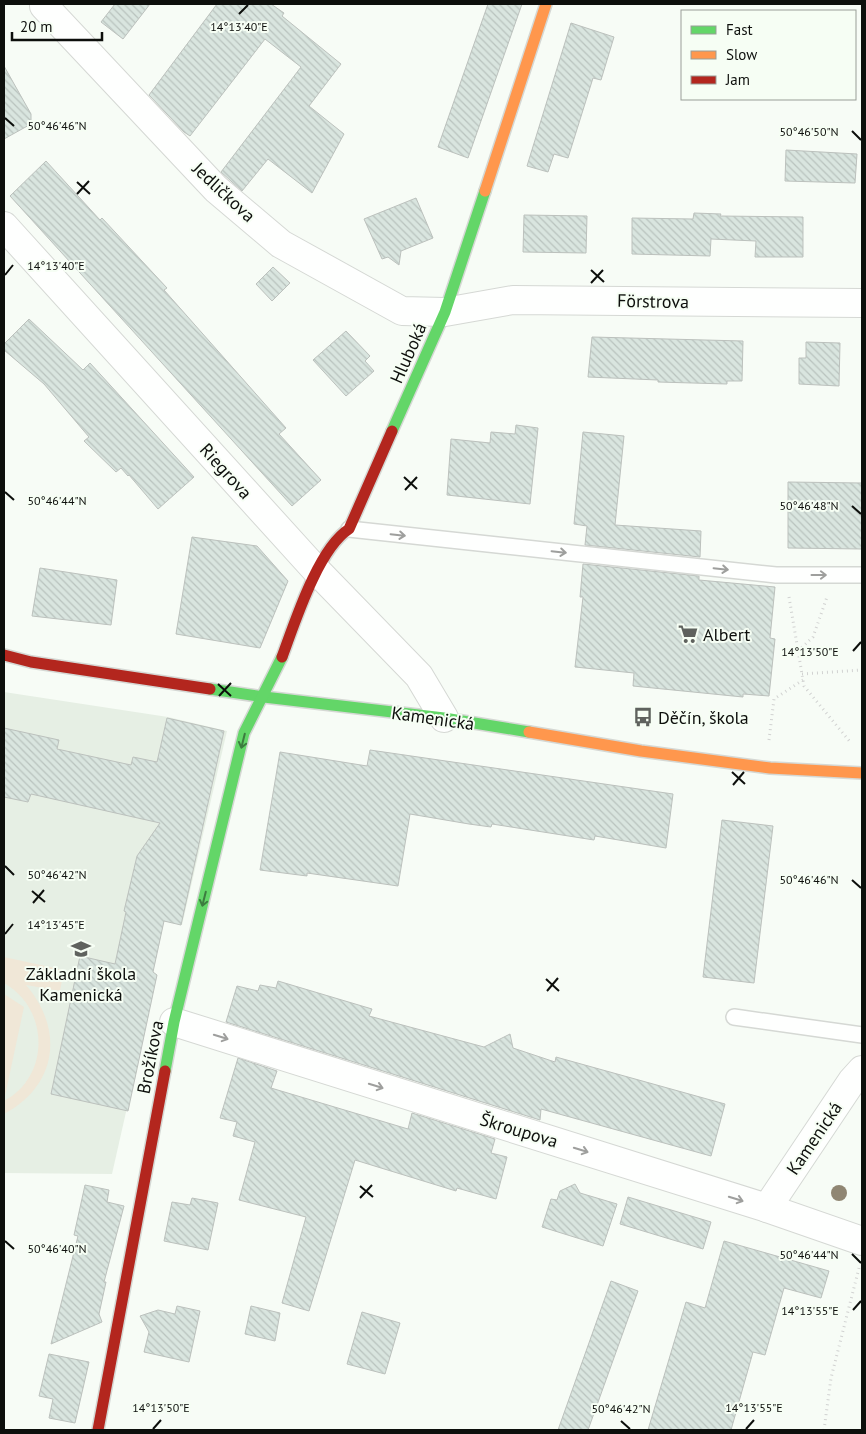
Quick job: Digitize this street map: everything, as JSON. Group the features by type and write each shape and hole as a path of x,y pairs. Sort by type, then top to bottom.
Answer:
{"street":[{"name":"Hluboká","path":"264,697 280,662 316,570 341,534 349,530 445,312 546,4"},
{"name":"Jedličkova","path":"44,6 216,189 281,244 402,312 445,312"},
{"name":"Riegrova","path":"4,226 316,570 419,676 444,718"},
{"name":"Förstrova","path":"445,312 513,300 862,303"},
{"name":"Kamenická","path":"4,655 31,662 264,697 444,718 641,751 765,768 862,773"},
{"name":"Brožíkova","path":"98,1430 174,1022 244,733 264,697"},
{"name":"Škroupova","path":"174,1022 767,1208 861,1244"},
{"name":"Kamenická","path":"767,1208 861,1077"}],"lane":[{"path":"349,530 785,575 862,575"},
{"path":"734,1018 862,1035"}],"path":[{"path":"785,575 804,686 856,750"},
{"path":"798,651 813,637 822,615 833,575"},
{"path":"802,674 862,670"},
{"path":"765,768 774,699 803,680"},
{"path":"824,1430 831,1378 861,1244"}],"shaded area":[{"name":"Základní škola Kamenická","path":"4,692 168,717 227,731 182,925 164,921 153,972 157,975 112,1174 4,1173"},
{"path":"4,957 64,970 60,991 26,985 38,1002 46,1020 50,1038 50,1055 45,1072 36,1088 22,1102 4,1114 4,1101 19,1090 30,1076 37,1059 38,1042 36,1025 30,1008 19,994 4,983"},
{"path":"4,994 24,1007 5,1096 4,1096"}],"building":[{"path":"115,4 150,4 123,39 101,22"},
{"path":"217,4 271,4 284,13 282,16 341,64 309,106 344,134 312,193 268,159 242,191 221,172 301,67 265,39 190,136 149,95"},
{"path":"488,4 522,4 468,158 438,147"},
{"path":"571,23 614,37 601,80 593,78 568,158 554,154 548,172 527,166"},
{"path":"4,66 31,114 31,124 4,139"},
{"path":"786,150 857,154 855,183 785,181"},
{"path":"46,161 100,220 102,218 167,288 164,290 286,428 279,434 321,480 292,506 10,196"},
{"path":"416,198 433,238 401,251 399,265 388,257 382,259 364,219"},
{"path":"694,213 721,214 720,216 803,217 803,257 755,257 756,241 711,239 710,256 632,254 632,218 693,219"},
{"path":"524,215 587,216 586,253 523,252"},
{"path":"273,267 290,283 272,301 256,284"},
{"path":"29,319 83,370 90,363 194,477 158,509 129,475 121,468 116,472 84,441 89,437 44,384 4,350 4,344"},
{"path":"346,331 370,356 365,361 374,371 346,396 313,360"},
{"path":"592,337 743,341 742,381 727,381 727,384 588,377"},
{"path":"806,342 840,343 839,386 799,384 799,358 806,358"},
{"path":"516,425 538,428 530,504 447,495 451,439 490,443 491,432 515,434"},
{"path":"583,432 624,436 615,525 701,531 700,557 585,545 587,526 574,524"},
{"path":"788,482 862,483 862,549 788,548"},
{"path":"192,537 257,546 288,581 260,648 176,634"},
{"path":"583,564 699,576 699,580 775,587 770,638 775,639 769,696 743,694 743,697 633,686 634,673 575,667 583,597 580,597"},
{"path":"40,568 117,580 111,625 32,616"},
{"path":"167,718 224,731 181,925 164,921 153,972 157,975 128,1111 51,1094 80,956 115,964 126,912 124,911 137,856 160,823 31,794 28,802 4,797 4,728 59,740 57,749 131,765 133,757 157,762"},
{"path":"370,750 673,794 666,848 595,836 594,840 492,824 491,827 469,824 410,814 398,886 307,873 307,876 260,870 280,752 367,766"},
{"path":"722,820 773,826 754,983 703,977"},
{"path":"278,981 372,1009 369,1016 484,1047 510,1034 513,1048 555,1062 556,1057 725,1104 711,1156 541,1109 540,1120 226,1022 237,986 258,991 260,985 276,988"},
{"path":"238,1058 277,1071 271,1088 408,1129 412,1113 495,1139 491,1153 507,1157 496,1199 457,1188 456,1191 355,1160 309,1311 282,1303 306,1217 239,1200 255,1142 233,1136 237,1122 220,1118"},
{"path":"575,1184 580,1193 617,1204 603,1246 542,1227 551,1199 557,1200 560,1191"},
{"path":"85,1185 109,1190 107,1202 124,1206 104,1282 106,1282 99,1314 102,1322 51,1344 78,1236 74,1235"},
{"path":"628,1197 711,1222 703,1249 620,1224"},
{"path":"192,1198 218,1203 208,1250 164,1241 172,1202 190,1205"},
{"path":"724,1241 829,1271 821,1298 784,1288 765,1355 753,1352 731,1430 648,1430 686,1302 705,1308"},
{"path":"611,1281 638,1291 588,1430 558,1430"},
{"path":"177,1306 200,1311 189,1362 144,1352 149,1332 140,1316 158,1310 175,1314"},
{"path":"251,1306 280,1313 275,1341 245,1334"},
{"path":"362,1312 400,1323 385,1374 347,1364"},
{"path":"49,1354 89,1362 75,1423 49,1418 53,1399 39,1396"}],"traffic: fast":[{"path":"392,431 445,312 485,191"},
{"path":"165,1071 174,1022 244,733 282,657"},
{"path":"210,689 444,718 529,732"}],"traffic: slow":[{"path":"485,191 546,4"},
{"path":"529,732 641,751 770,768 862,773"}],"traffic: jam":[{"path":"282,657 309,587 327,553 349,529 392,431"},
{"path":"4,655 31,662 210,689"},
{"path":"98,1430 165,1071"}],"place":[{"name":"Albert","path":"688,634"},
{"name":"Děčín, škola","path":"643,717"},
{"name":"Základní škola Kamenická","path":"81,949"}]}
